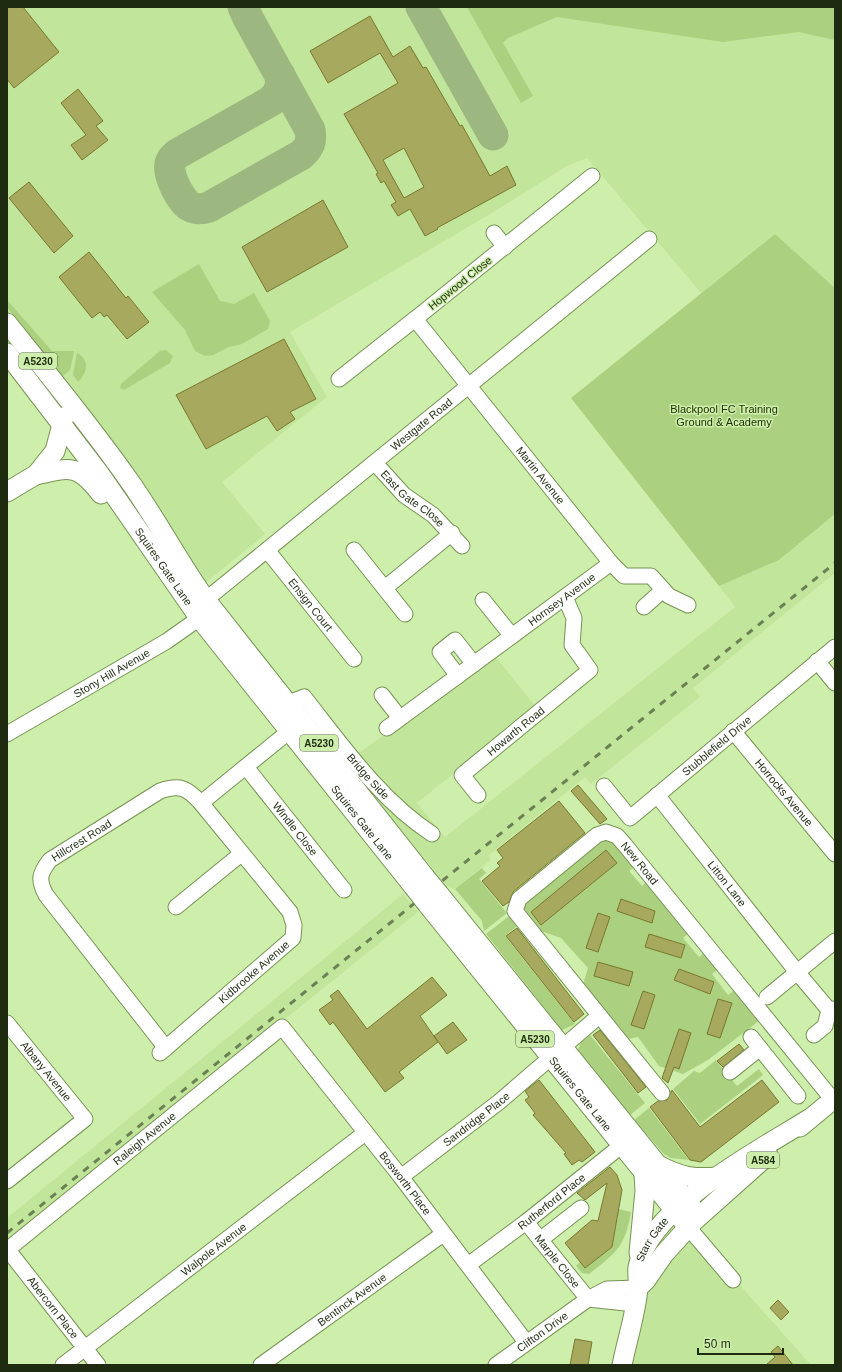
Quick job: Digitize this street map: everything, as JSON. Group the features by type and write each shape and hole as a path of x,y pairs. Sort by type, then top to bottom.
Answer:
{"main road":[{"name":"Squires Gate Lane","path":"7,323 69,400 129,481 184,568 203,609"},
{"name":"Squires Gate Lane","path":"7,353 62,424 141,532 281,706 419,882 693,1222"},
{"path":"36,475 55,450 69,400"},
{"path":"7,492 80,449 90,428"},
{"path":"36,475 63,469 79,472 91,481 132,532 141,532"},
{"name":"A584","path":"693,1222 809,1119 834,1099"},
{"name":"A584","path":"680,1206 718,1177 809,1119"},
{"name":"Squires Gate Lane","path":"649,1169 676,1173 693,1178 718,1177"},
{"path":"638,1267 645,1191 649,1169"},
{"name":"Starr Gate","path":"637,1296 638,1267 652,1235 680,1206"},
{"name":"Starr Gate","path":"637,1296 664,1254 693,1222"},
{"name":"A584","path":"622,1365 637,1296"}],"street":[{"name":"Hopwood Close","path":"340,379 365,350 415,319 592,176"},
{"path":"494,233 505,247"},
{"name":"Westgate Road","path":"203,609 267,550 470,387 649,239"},
{"path":"415,319 470,387"},
{"name":"Martin Avenue","path":"470,387 611,563 624,576 651,576 669,596 688,605"},
{"name":"East Gate Close","path":"375,463 404,495 433,515 462,546"},
{"name":"East Gate Close","path":"384,588 452,534"},
{"name":"Ensign Court","path":"267,550 354,659"},
{"path":"354,550 405,614"},
{"name":"Hornsey Avenue","path":"387,728 611,563"},
{"path":"644,607 663,590"},
{"name":"Howarth Road","path":"478,795 462,775 590,670 572,645 574,618 565,597"},
{"path":"483,600 512,636"},
{"name":"Stony Hill Avenue","path":"7,734 167,641 203,609"},
{"path":"458,676 440,652 455,640 474,664"},
{"name":"Stubblefield Drive","path":"604,786 630,818 835,647"},
{"path":"817,661 835,683"},
{"path":"382,695 400,718"},
{"name":"Bridge Side","path":"281,706 304,697 349,754 387,795 418,825 432,834"},
{"path":"201,803 296,726"},
{"name":"Horrocks Avenue","path":"733,731 835,854"},
{"name":"Windle Close","path":"246,767 344,890"},
{"name":"Hillcrest Road","path":"163,1051 46,895 40,885 40,877 50,860 160,791 174,787 184,788 201,803"},
{"name":"Litton Lane","path":"657,795 797,972 832,1009"},
{"name":"Kidbrooke Avenue","path":"163,1051 293,938 294,925 290,912 241,854 201,803"},
{"name":"New Road","path":"662,1093 517,914 515,908 519,899 532,888 597,836 606,832 617,836 625,845 790,1048 834,1099"},
{"path":"176,907 241,854"},
{"path":"767,997 835,941"},
{"path":"814,1034 825,1026 832,1009"},
{"path":"557,1053 600,1016"},
{"name":"Bosworth Place","path":"282,1027 401,1177 526,1342"},
{"name":"Raleigh Avenue","path":"7,1250 282,1027"},
{"name":"Albany Avenue","path":"7,1181 84,1119 9,1032"},
{"path":"730,1072 756,1042 798,1096"},
{"path":"772,1062 790,1048"},
{"name":"Sandridge Place","path":"401,1177 557,1053"},
{"name":"Walpole Avenue","path":"63,1365 365,1133"},
{"name":"Rutherford Place","path":"468,1265 526,1222 627,1141"},
{"path":"540,1240 582,1208"},
{"name":"Marple Close","path":"526,1222 588,1299"},
{"name":"Squires Gate Lane","path":"693,1222 734,1280"},
{"name":"Bentinck Avenue","path":"261,1365 443,1234"},
{"name":"Abercorn Place","path":"7,1250 98,1365"},
{"path":"588,1299 637,1296"},
{"name":"Clifton Drive","path":"496,1365 526,1342 588,1299"}],"shaded area":[{"path":"7,7 835,7 835,288 775,234 701,293 587,158 567,166 495,211 290,332 327,397 222,482 265,534 198,589 7,323"},
{"path":"835,514 835,573 693,688 700,697 591,784 585,777 488,856 491,860 455,889 448,887 422,856 413,862 339,767 495,656 536,707 417,803 445,837 735,607 719,586 779,560"},
{"path":"403,894 418,912 7,1243 7,1218"},
{"path":"688,1227 811,1365 622,1365 638,1288"}],"green space":[{"path":"467,7 835,7 835,40 799,32 723,42 557,17 508,38 503,43 533,96 521,103"},
{"name":"Blackpool FC Training Ground & Academy","path":"775,234 835,288 835,514 779,560 719,586 571,398"},
{"path":"199,264 220,301 234,304 254,293 270,321 268,329 242,344 229,347 213,355 205,356 195,351 185,330 152,292"},
{"path":"7,300 52,351 74,351 70,370 63,376 7,307"},
{"path":"166,350 173,356 170,363 124,390 120,388 121,384 160,351"},
{"path":"77,353 86,363 84,375 78,382 73,375"},
{"path":"611,838 635,866 629,871 642,886 647,881 690,932 683,938 699,957 705,952 719,969 712,974 728,995 736,989 760,1020 708,1060 683,1074 659,1066 638,1037 628,1039 583,984 588,968 561,938 541,931 521,905 603,840"},
{"path":"482,868 486,873 479,879 507,913 484,931 482,921 455,889"},
{"path":"509,916 517,926 505,936 575,1024 562,1030 486,934"},
{"path":"590,1035 645,1103 630,1115 578,1050 581,1042"},
{"path":"716,1060 737,1086 759,1069 763,1075 700,1124 673,1089 694,1071 700,1073"},
{"path":"649,1108 689,1160 671,1158 664,1154 634,1120"},
{"path":"619,1209 631,1212 626,1234 618,1248 589,1274 582,1273 576,1266 580,1262 585,1267 612,1247"}],"building":[{"path":"7,7 23,7 59,52 14,88 7,79"},
{"path":"370,16 393,57 410,46 423,68 426,67 460,126 462,125 490,176 507,166 516,185 425,236 410,209 398,216 391,205 396,202 384,181 381,183 376,174 378,173 344,114 398,83 380,53 328,83 310,51","holes":["404,148 424,187 404,198 383,160"]},
{"path":"78,89 103,121 96,126 108,140 82,160 71,145 86,135 61,103"},
{"path":"29,182 73,236 54,253 9,198"},
{"path":"323,200 348,247 267,292 242,247"},
{"path":"89,252 126,298 128,296 149,322 127,339 107,315 104,317 100,312 92,318 59,277"},
{"path":"284,339 316,399 290,412 295,419 277,431 267,416 206,449 176,395"},
{"path":"578,785 607,819 600,824 571,791"},
{"path":"559,801 585,833 513,892 509,902 503,906 482,881 500,866 497,863 503,858 497,850"},
{"path":"606,850 617,863 541,925 531,912"},
{"path":"621,899 655,911 652,923 617,911"},
{"path":"598,913 610,917 598,952 586,948"},
{"path":"517,928 584,1014 574,1022 506,936"},
{"path":"649,934 685,945 681,958 645,947"},
{"path":"598,962 633,972 629,986 594,976"},
{"path":"679,969 714,982 710,994 674,980"},
{"path":"432,977 447,995 420,1016 438,1042 399,1072 404,1078 385,1092 333,1022 330,1025 319,1010 333,1000 330,996 338,990 367,1029"},
{"path":"643,991 655,995 644,1029 631,1025"},
{"path":"718,999 732,1003 720,1038 707,1034"},
{"path":"453,1022 467,1040 447,1054 434,1036"},
{"path":"679,1029 691,1033 679,1069 674,1067 668,1083 662,1078"},
{"path":"600,1030 646,1087 638,1093 593,1035"},
{"path":"739,1044 744,1050 723,1067 717,1061"},
{"path":"539,1080 595,1152 582,1162 579,1160 572,1165 564,1154 566,1153 533,1115 535,1113 525,1100 529,1097 525,1091"},
{"path":"762,1080 779,1102 701,1162 690,1160 650,1107 658,1101 667,1100 672,1090 700,1127"},
{"path":"610,1167 617,1175 622,1190 612,1247 585,1268 565,1243 592,1220 598,1221 607,1183 585,1200 577,1193"},
{"path":"778,1300 789,1312 781,1320 770,1308"},
{"path":"575,1339 592,1342 588,1365 570,1365"},
{"path":"778,1346 793,1365 766,1365 775,1357 771,1352"}],"taxiway":[{"path":"243,7 310,130 310,141 301,155 209,207 200,209 191,207 183,199 172,179 170,172 172,159 177,154 271,101 279,89 280,75"},
{"path":"421,7 493,135"}],"railway":[{"path":"7,1233 835,563"}]}
